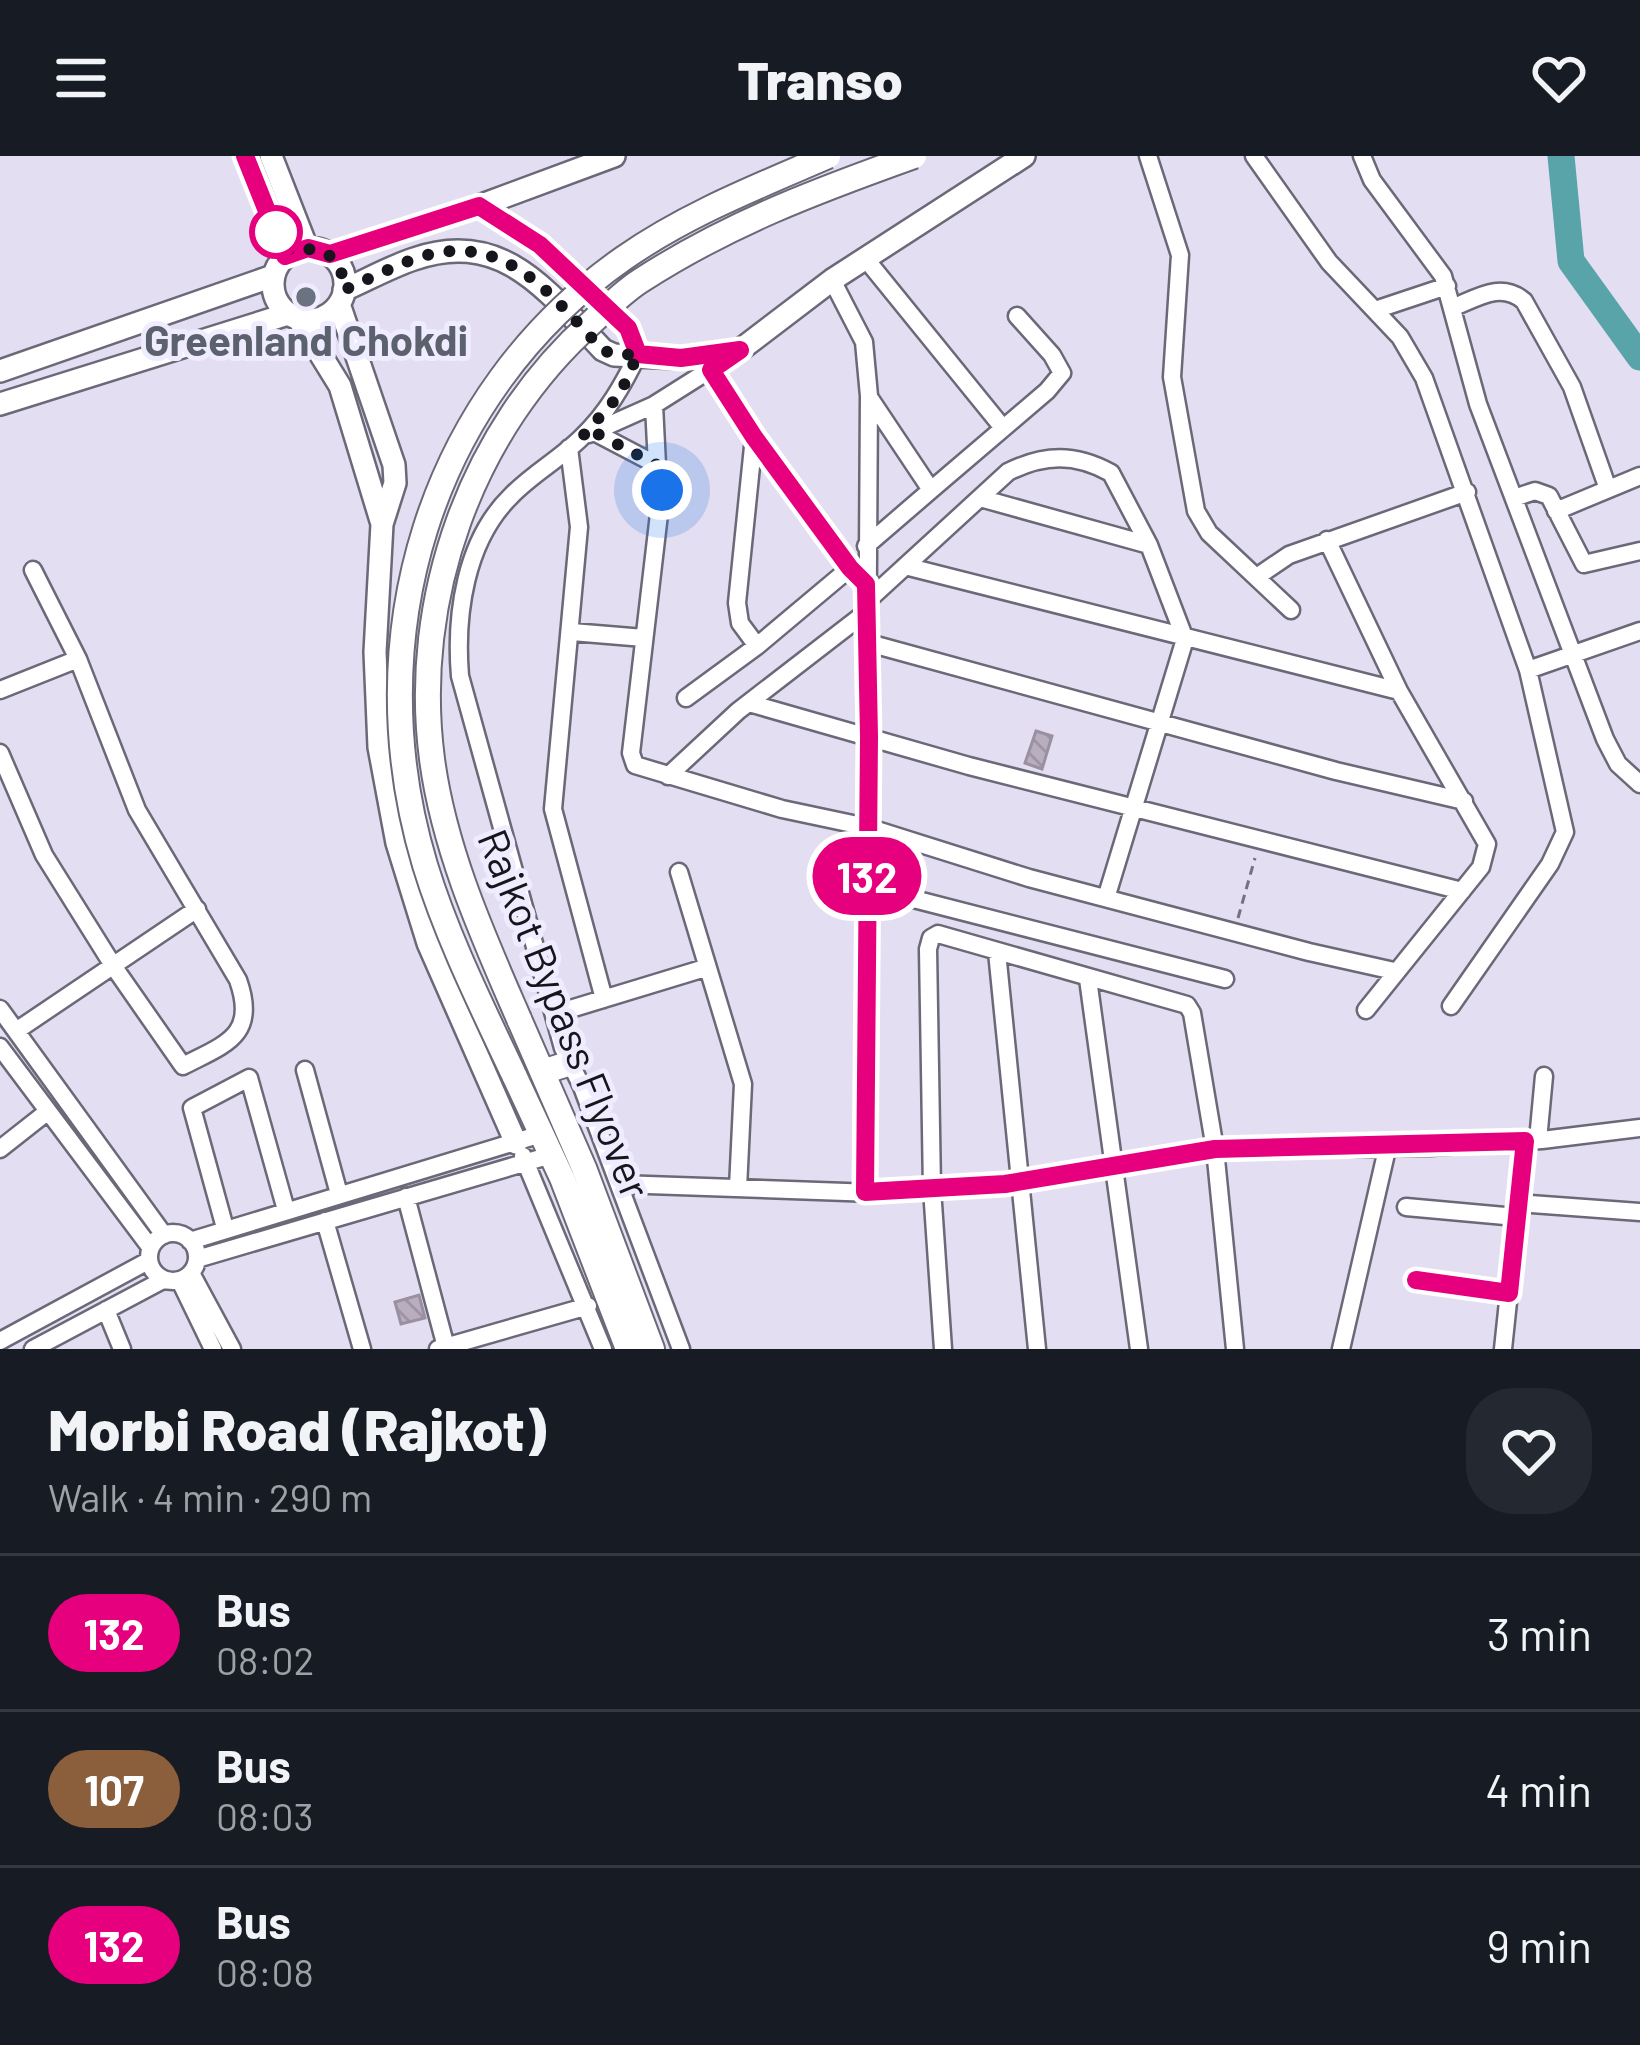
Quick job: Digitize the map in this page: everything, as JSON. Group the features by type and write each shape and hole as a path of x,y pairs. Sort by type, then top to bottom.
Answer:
{"highway":[{"name":"Rajkot Bypass Flyover","path":"628,1349 546,1144 473,987 425,866 405,775 398,673 411,575 434,495 481,406 513,358 624,258 718,204 828,156"},
{"name":"Rajkot Bypass Flyover","path":"652,1349 584,1168 456,862 432,762 426,675 438,593 469,497 502,425 549,364 636,283 778,205 914,156"},
{"path":"542,1072 571,1063"}],"main road":[{"path":"245,156 279,266 278,304 293,316 340,386 382,524"},
{"path":"271,156 319,251 339,264 342,297 394,465 395,483 382,524 375,652 380,747 397,843 428,943 521,1152"},
{"path":"0,371 319,251 479,206 614,156"},
{"path":"0,404 293,316 314,320 342,297 415,259 449,251 501,256 537,280 603,350 614,355 681,358 740,350 832,280 1024,156"}],"street":[{"path":"1148,156 1180,255 1172,377 1196,511 1209,533 1291,610"},
{"path":"1254,156 1329,262 1400,337 1424,378 1528,670 1565,832 1550,864 1451,1006"},
{"path":"1362,156 1372,180 1438,267 1447,286 1478,404 1604,739 1618,764 1640,784"},
{"path":"479,206 540,245 628,328 638,354 620,394 582,439 512,494 495,514 481,539 461,601 456,636 460,676 554,1014 681,1349"},
{"path":"865,258 1004,428"},
{"path":"832,280 865,342 869,396 865,1192"},
{"path":"1376,310 1447,286"},
{"path":"1452,308 1500,289 1524,301 1572,387 1608,489"},
{"path":"866,546 1048,391 1062,373 1017,316"},
{"path":"582,439 654,405 740,350"},
{"path":"711,370 850,568 865,600"},
{"path":"869,396 931,490"},
{"path":"654,405 657,465 663,480 631,760 645,770 782,809 867,827 1029,878 1394,970"},
{"path":"754,437 737,603 740,623 757,646"},
{"path":"582,439 657,465"},
{"path":"582,439 572,632 553,808 604,999"},
{"path":"668,776 1008,472 1030,461 1075,458 1111,473 1149,545 1185,639 1107,896"},
{"path":"1556,511 1640,476"},
{"path":"1258,576 1289,555 1467,492"},
{"path":"1514,498 1544,492 1584,564 1640,551"},
{"path":"980,498 1149,545"},
{"path":"1327,540 1399,691 1484,835 1487,853 1366,1010"},
{"path":"905,566 1399,691"},
{"path":"686,698 850,568"},
{"path":"0,753 44,855 183,1066 232,1040 242,1028 244,998 137,809 77,659 33,570"},
{"path":"1528,670 1640,631"},
{"path":"572,632 644,638"},
{"path":"865,642 1336,771 1464,801"},
{"path":"0,690 77,659"},
{"path":"749,703 1259,842 1462,891"},
{"path":"679,872 743,1084 738,1188"},
{"path":"867,887 1225,980"},
{"path":"16,1031 197,909"},
{"path":"943,1349 932,1189 928,949 931,938 938,934 1187,1005 1215,1149 1235,1349"},
{"path":"997,952 1037,1349"},
{"path":"554,1014 705,968"},
{"path":"1088,979 1139,1349"},
{"path":"0,1010 154,1248"},
{"path":"0,1047 154,1248 184,1267 232,1349"},
{"path":"305,1070 339,1195"},
{"path":"1503,1349 1517,1210 1544,1076"},
{"path":"225,1228 192,1108 248,1078 286,1210"},
{"path":"0,1149 47,1112"},
{"path":"619,1184 865,1192 932,1189 1018,1182 1215,1149 1531,1141 1640,1128"},
{"path":"33,1349 184,1267 406,1197 546,1144"},
{"path":"1341,1349 1388,1145"},
{"path":"184,1267 225,1228 339,1195 521,1152"},
{"path":"521,1152 603,1349"},
{"path":"406,1197 453,1347 588,1306"},
{"path":"1406,1207 1640,1212"},
{"path":"325,1221 362,1349"},
{"path":"0,1341 174,1233 213,1349"},
{"path":"1416,1280 1509,1293"},
{"path":"106,1310 122,1349"}],"path":[{"path":"1234,932 1259,842"}],"building":[{"path":"1036,731 1052,736 1042,769 1025,763"},
{"path":"419,1295 425,1318 401,1324 395,1302"}],"waterway":[{"path":"1561,156 1571,261 1640,357"}],"bus line":[{"name":"132","path":"245,156 285,256 308,248 330,254 479,206 540,245 628,328 638,354 681,358 740,350 711,370 754,437 866,584 865,1192 1005,1184 1215,1149 1525,1141 1509,1293 1416,1280"}],"place":[{"name":"Greenland Chokdi","path":"306,297"}],"route":[{"path":"276,232 292,252 308,248 330,254 339,264 344,290 415,259 449,251 501,256 537,280 603,350 614,355 638,354 620,394 582,437 594,432 657,465 662,490"}]}
